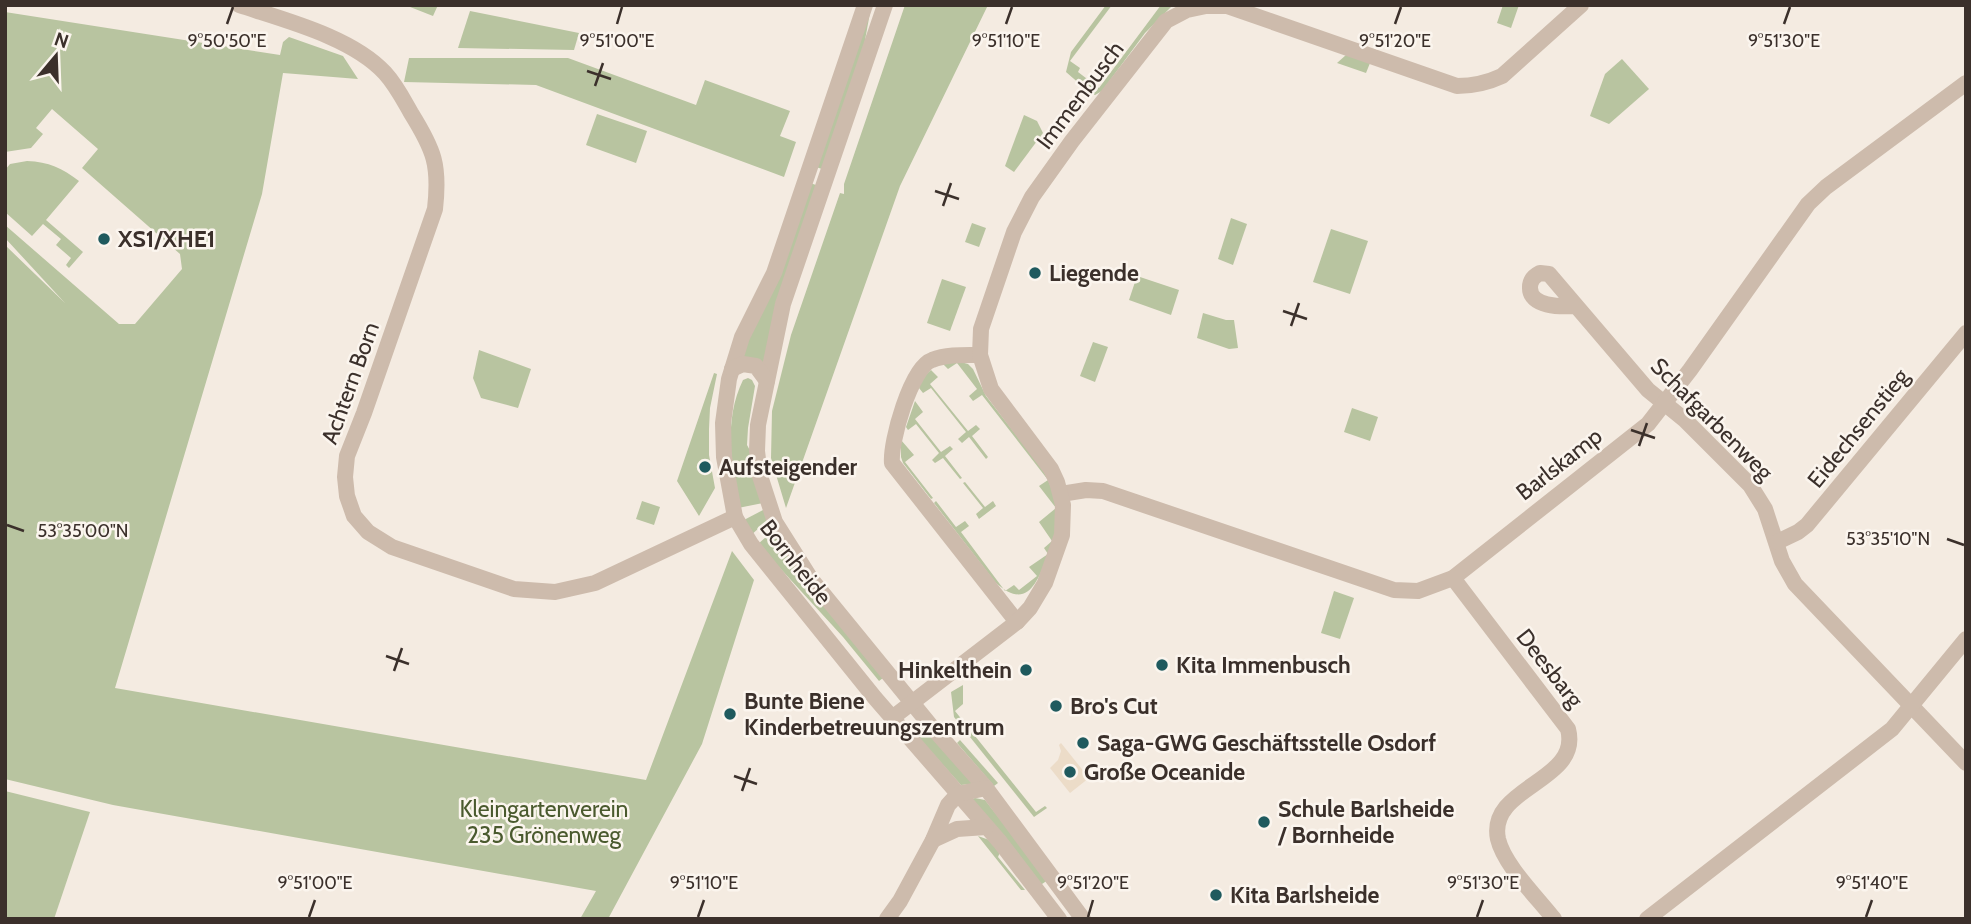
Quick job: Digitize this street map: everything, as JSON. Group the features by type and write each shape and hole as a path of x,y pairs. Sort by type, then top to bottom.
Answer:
{"street":[{"name":"Achtern Born","path":"239,5 333,39 365,56 383,70 423,132 436,162 439,180 435,209 347,456 347,496 354,516 368,532 391,547 514,589 555,592 595,583 735,517"},
{"name":"Bornheide","path":"865,5 774,272 767,291 745,329 732,369 725,400 723,434 724,457 735,517 751,544 1059,919"},
{"path":"874,37 877,5"},
{"name":"Bornheide","path":"885,5 789,283 758,425 757,451 766,498 775,522 811,579 985,788 1083,919"},
{"name":"Immenbusch","path":"892,718 1017,622 1037,598 1059,547 1064,521 1061,494 1051,469 991,388 981,355 981,329 1014,232 1032,197 1096,109 1166,21 1187,10 1227,6 1457,86 1471,86 1502,76 1581,5"},
{"name":"Barlskamp","path":"1061,494 1086,489 1103,491 1394,590 1418,591 1453,578 1648,424 1808,204 1826,187 1966,83"},
{"name":"Schafgarbenweg","path":"1574,306 1648,390 1685,420 1750,485 1765,509 1782,561 1795,584 1966,763"},
{"name":"Eidechsenstieg","path":"1777,542 1807,525 1966,333"},
{"path":"981,355 956,355 931,360 921,366 898,427 891,452 892,463 1017,622"},
{"path":"732,369 751,364 762,372 767,381"},
{"name":"Deesbarg","path":"1453,578 1568,729 1570,745 1563,761 1510,803 1500,819 1498,829 1498,838 1505,857 1554,919"},
{"path":"1647,919 1892,729 1966,639"},
{"path":"887,919 900,901 933,840 943,814 958,794 985,788"},
{"path":"933,840 957,829 986,827"}],"green space":[{"path":"405,5 438,5 433,16"},
{"path":"905,5 988,5 900,186 786,508 771,458 772,411 791,335 840,193 844,194 844,184"},
{"path":"1106,5 1112,5 1070,61 1080,68 1078,72 1099,88 1161,5 1173,5 1145,33 1102,91 1095,95 1066,72 1071,52"},
{"path":"1503,5 1519,5 1511,28 1497,23"},
{"path":"871,7 860,68 825,170 816,167"},
{"path":"470,11 579,33 574,50 458,48"},
{"name":"Kleingartenverein 235 Grönenweg","path":"5,12 280,55 283,42 289,37 343,56 358,79 283,73 262,194 115,688 646,780 732,551 754,580 702,744 608,919 580,919 596,891 113,805 5,779 5,245 65,303 5,238 5,225 119,324 135,324 182,269 180,254 82,168 98,149 52,109 36,128 43,134 31,148 5,152"},
{"path":"1346,55 1370,63 1366,73 1337,63"},
{"path":"409,58 568,58 696,105 705,80 790,111 780,136 796,142 784,177 536,85 404,82"},
{"path":"1622,59 1649,89 1609,124 1590,116 1605,74"},
{"path":"597,114 647,131 636,163 586,145"},
{"path":"1024,115 1037,121 1043,133 1014,172 1005,166"},
{"path":"27,161 55,167 79,181 46,220 83,252 69,268 66,265 71,258 56,245 61,239 43,224 32,236 5,212 5,170 10,164"},
{"path":"810,183 819,186 767,366 741,358"},
{"path":"1231,218 1247,224 1233,265 1218,259"},
{"path":"972,223 986,228 979,247 965,242"},
{"path":"1331,229 1368,241 1350,294 1313,282"},
{"path":"1137,276 1179,290 1171,315 1129,300"},
{"path":"942,279 966,287 950,331 927,323"},
{"path":"1203,313 1234,320 1238,348 1229,349 1197,338"},
{"path":"1093,342 1108,347 1095,382 1080,376"},
{"path":"479,350 531,369 518,408 481,398 473,378"},
{"path":"957,361 968,364 973,369 986,396 1042,468 1048,480 982,395 973,401 969,396 977,389 957,363 948,369 943,364"},
{"path":"931,370 938,377 930,384 968,431 976,425 980,429 972,436 988,457 986,459 969,437 962,443 958,439 966,432 931,388 923,393 919,388 923,377"},
{"path":"714,373 717,374 710,408 709,455 715,488 699,516 677,481"},
{"path":"748,378 755,386 747,445 754,458 763,503 738,508 731,427 737,396 743,380"},
{"path":"915,401 923,412 915,419 941,452 950,446 953,449 945,456 962,478 960,479 943,458 935,463 932,460 939,453 916,424 908,430 906,427"},
{"path":"1352,408 1378,417 1370,441 1344,432"},
{"path":"901,440 914,455 905,462 933,498 931,499 903,463"},
{"path":"1048,480 1054,496 1056,508 1039,486"},
{"path":"965,482 985,507 993,501 996,506 979,519 976,514 983,508 963,483"},
{"path":"642,501 660,507 654,525 636,519"},
{"path":"936,501 956,527 965,521 969,526 961,532 1003,588 995,582 934,503"},
{"path":"1056,508 1057,526 1053,542 1043,568 1034,585 1022,594 1006,590 1014,585 1019,590 1037,576 1029,567 1048,554 1044,548 1052,541 1039,522"},
{"path":"765,509 769,519 750,536 742,521"},
{"path":"774,530 883,678 879,681 843,637 758,544"},
{"path":"1334,591 1354,598 1340,639 1321,633"},
{"path":"963,685 963,704 955,711 1036,812 1045,806 1047,808 1034,817 954,717 951,692"},
{"path":"916,724 921,725 972,781 971,784 961,785 917,736 914,728"},
{"path":"960,740 998,783 994,786 957,743"},
{"path":"5,791 90,812 54,919 5,919"},
{"path":"972,799 985,800 1048,880 1039,886"},
{"path":"978,836 992,841 1001,850 998,857 1025,890 1021,890"}],"shaded area":[{"path":"1061,743 1089,778 1070,793 1050,768 1058,760"}],"place":[{"name":"XS1/XHE1","path":"104,239"},
{"name":"Liegende","path":"1035,273"},
{"name":"Aufsteigender","path":"705,467"},
{"name":"Kita Immenbusch","path":"1162,665"},
{"name":"Hinkelthein","path":"1026,670"},
{"name":"Bro's Cut","path":"1056,706"},
{"name":"Bunte Biene Kinderbetreuungszentrum","path":"730,714"},
{"name":"Saga-GWG Geschäftsstelle Osdorf","path":"1083,743"},
{"name":"Große Oceanide","path":"1070,772"},
{"name":"Schule Barlsheide / Bornheide","path":"1264,822"},
{"name":"Kita Barlsheide","path":"1216,895"}]}
